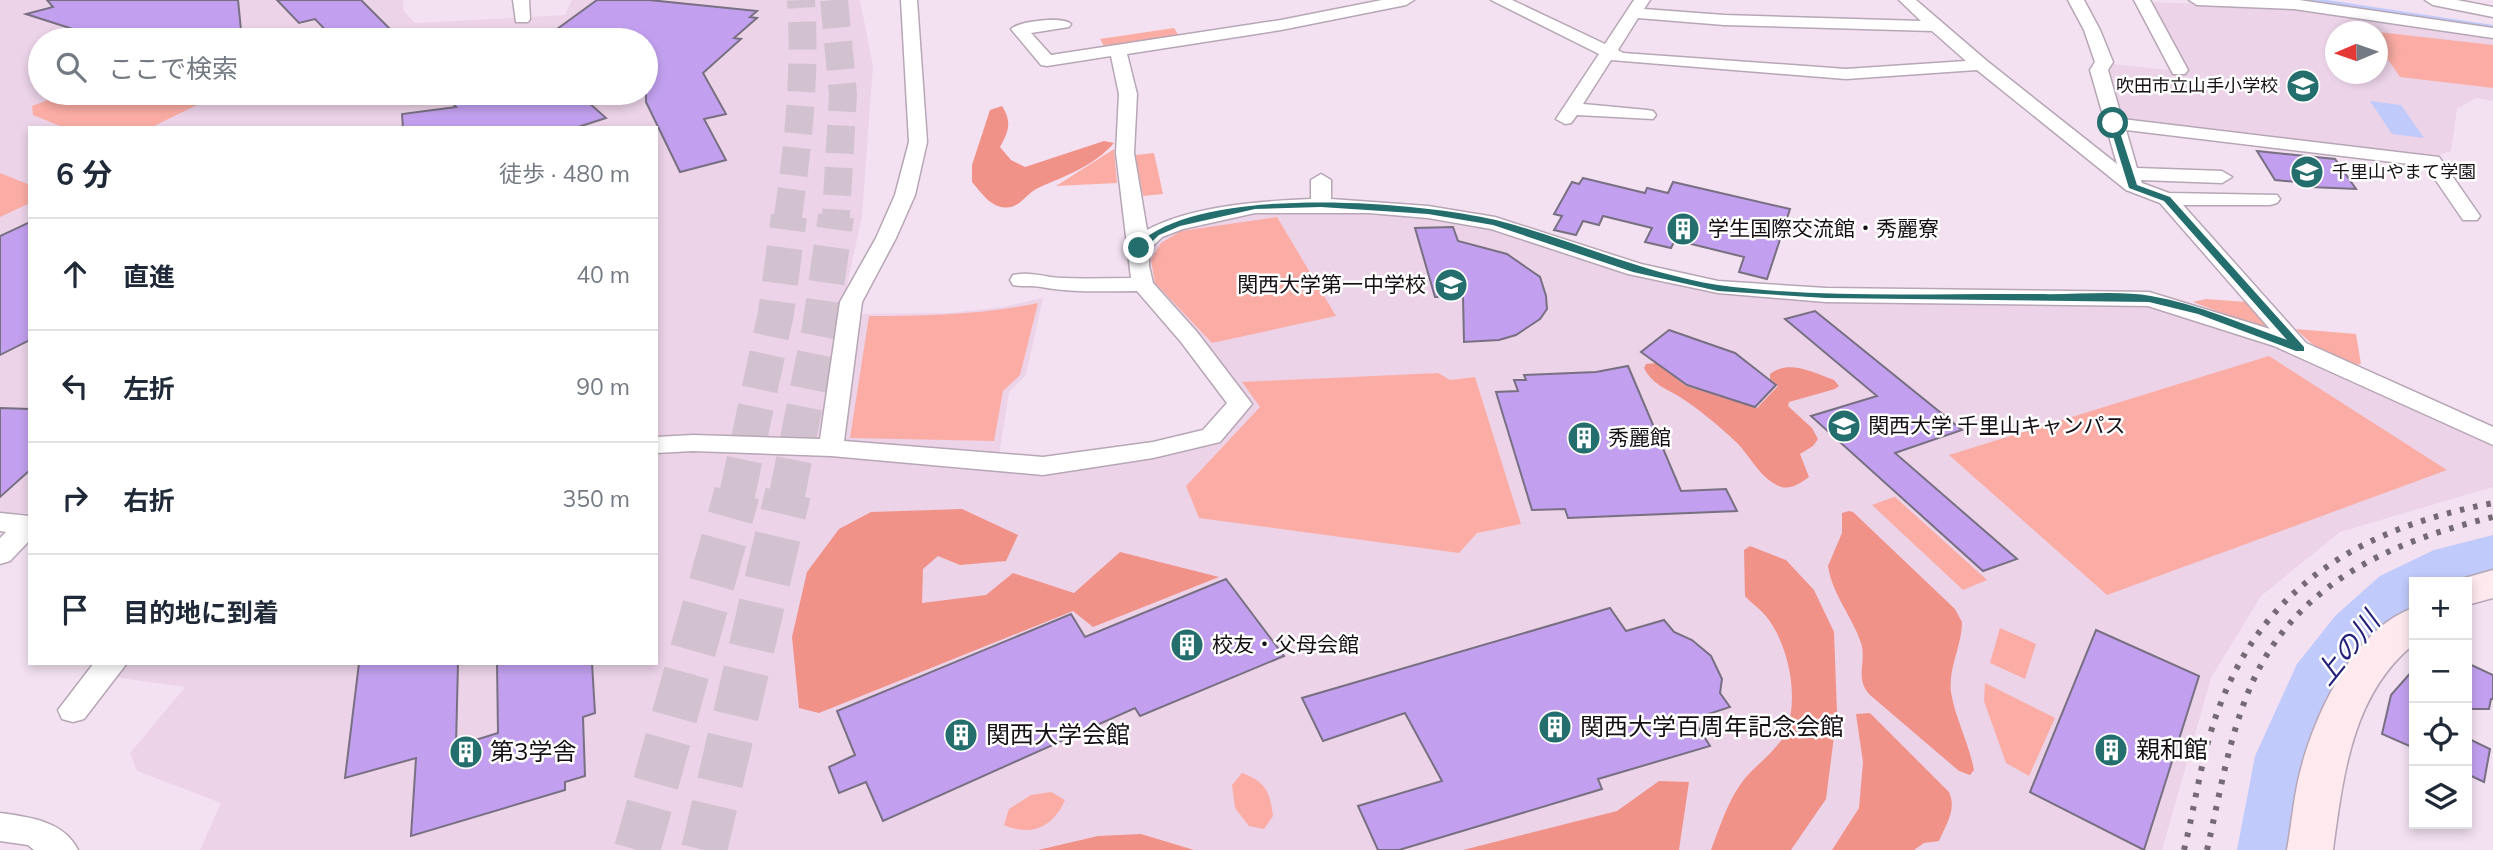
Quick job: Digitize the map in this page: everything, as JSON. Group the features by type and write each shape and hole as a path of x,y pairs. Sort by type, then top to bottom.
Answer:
{"main road":[{"path":"2472,590 2493,584"},
{"path":"2310,850 2323,765 2348,697 2386,645 2409,627"}],"street":[{"path":"521,0 522,19"},
{"path":"1312,0 1323,17"},
{"path":"1063,24 1019,29 1047,61 1323,17 1406,0"},
{"path":"1499,0 1620,58 1722,68 1846,74 1981,65"},
{"path":"1907,0 1981,65 2131,180 2167,199 2300,349"},
{"path":"2076,0 2092,30 2104,62 2099,70 2131,180"},
{"path":"2142,0 2179,70"},
{"path":"2197,0 2292,1 2493,33"},
{"path":"2433,0 2493,12"},
{"path":"831,448 851,302 886,238 905,195 918,142 915,2"},
{"path":"1647,115 1569,114 1639,4 1724,20 1937,26"},
{"path":"658,445 693,443 831,448 1043,466 1153,450 1211,436 1240,404 1189,337 1143,284 1138,266 1139,248 1125,153 1128,94 1118,51"},
{"path":"2113,123 2432,161 2470,216"},
{"path":"2131,180 2222,177"},
{"path":"1321,180 1321,205"},
{"path":"2167,199 2270,199"},
{"path":"1139,248 1155,233 1177,224 1255,207 1321,205 1428,212 1495,223 1636,270 1718,288 1826,295 2149,299 2201,312 2300,349 2373,379 2493,437"},
{"path":"1021,280 1041,280 1058,285 1143,284"},
{"path":"0,522 28,525"},
{"path":"0,554 28,526"},
{"path":"73,710 109,665"},
{"path":"0,827 35,832 61,850"}],"shaded area":[{"name":"関西大学 千里山キャンパス","path":"0,0 403,0 404,11 415,23 565,15 572,0 860,0 873,66 862,216 841,314 950,313 1003,307 1043,298 1026,375 1009,392 997,469 1045,474 1215,445 1251,407 1196,335 1151,284 1146,259 1158,241 1180,229 1252,213 1366,213 1443,219 1493,229 1720,293 2156,306 2296,353 2493,444 2493,487 2340,532 2261,596 2211,678 2162,850 200,850 221,803 137,771 130,753 185,687 113,677 122,665 658,665 658,126 28,126 28,513 0,513"},
{"name":"吹田市立山手小学校","path":"2148,2 2271,6 2382,21 2325,21 2325,84 2388,84 2388,22 2493,36 2493,101 2476,98 2457,109 2451,151 2434,157 2122,121 2110,72 2112,64 2189,72"},
{"path":"1174,28 1181,39 1105,48 1100,39"},
{"path":"2388,33 2493,45 2493,88 2400,77 2388,60"},
{"path":"197,105 154,126 60,126 33,115 32,106"},
{"path":"1002,106 1008,126 1000,147 1011,160 1025,167 1104,141 1114,143 1088,164 1038,188 1013,207 1001,207 988,200 972,182 972,165 990,110"},
{"path":"1114,149 1117,183 1056,186"},
{"path":"1154,153 1163,194 1143,196 1135,155"},
{"path":"0,173 28,184 28,204 0,217"},
{"path":"1277,217 1336,316 1212,343 1155,283 1151,260 1161,243 1181,231"},
{"path":"2206,299 2247,302 2268,326 2257,327 2193,302"},
{"path":"1038,303 1020,375 1003,391 994,441 850,438 869,316 975,312"},
{"path":"2296,329 2356,334 2361,364 2353,365 2335,359 2309,342"},
{"path":"2269,356 2447,470 2107,595 1949,455"},
{"path":"1656,363 1686,386 1757,408 1778,386 1770,379 1770,374 1777,370 1793,367 1834,380 1839,386 1835,389 1789,402 1788,406 1812,428 1818,439 1813,446 1800,454 1809,477 1788,487 1779,486 1769,480 1722,429 1695,407 1651,378 1644,368 1646,364"},
{"path":"1438,373 1450,380 1475,377 1521,524 1477,533 1459,553 1199,518 1186,486 1260,407 1242,382"},
{"path":"1895,497 1987,580 1963,590 1872,505"},
{"path":"962,509 1018,535 1006,561 960,565 938,556 923,569 922,603 986,595 1013,573 1074,593 1120,552 1219,577 1093,627 1073,611 819,713 799,708 792,637 807,572 839,529 871,512"},
{"path":"1849,511 1955,609 1962,622 1951,674 1951,692 1972,760 1974,770 1970,775 1959,771 1865,689 1861,643 1834,586 1828,566 1842,533 1842,513"},
{"path":"1750,546 1786,560 1814,590 1834,632 1837,713 1826,799 1791,850 1711,850 1735,793 1746,777 1780,742 1791,712 1790,677 1781,642 1765,615 1745,596 1744,550"},
{"path":"2000,628 2036,644 2025,679 1990,663"},
{"path":"1985,683 2055,718 2029,776 2006,763 1984,701"},
{"path":"1870,713 1949,792 1951,811 1939,841 1924,843 1914,850 1832,850 1859,808 1863,762 1856,714"},
{"path":"1242,773 1262,784 1268,794 1273,816 1264,829 1249,826 1235,808 1232,785"},
{"path":"1659,781 1689,782 1679,850 1463,850 1617,811"},
{"path":"1051,792 1065,800 1048,823 1024,830 1004,825 1009,809 1031,795"},
{"path":"1141,834 1194,850 1038,850 1098,836"}],"water":[{"path":"2370,101 2401,105 2424,138 2392,134"}],"building":[{"path":"47,0 238,0 241,28 70,28 26,14 53,7"},
{"path":"277,0 361,0 389,28 324,28 315,19 299,23"},
{"path":"597,0 649,0 757,11 750,17 757,18 734,38 741,39 703,73 726,114 704,119 726,160 680,172 647,105 658,105 658,28 558,28"},
{"path":"454,105 591,105 606,118 581,126 403,126 402,114 456,107"},
{"name":"千里山やまて学園","path":"2257,151 2335,159 2356,189 2310,187 2308,183 2275,180"},
{"name":"学生国際交流館・秀麗寮","path":"1583,178 1645,193 1647,188 1668,193 1673,182 1790,209 1767,279 1739,272 1744,257 1675,240 1671,248 1645,242 1652,228 1603,216 1599,225 1583,221 1576,235 1554,230 1562,216 1554,214 1572,182 1579,184"},
{"path":"28,223 28,341 0,355 0,236"},
{"name":"関西大学第一中学校","path":"1453,227 1458,241 1507,254 1540,277 1547,309 1540,319 1516,335 1499,340 1464,342 1463,296 1435,297 1415,228"},
{"path":"1815,311 1962,430 1895,453 2017,559 1983,571 1811,416 1877,396 1785,319"},
{"path":"1669,330 1735,353 1776,385 1755,407 1687,385 1641,352"},
{"name":"秀麗館","path":"1628,366 1681,491 1726,489 1737,511 1568,518 1565,509 1532,510 1496,392 1518,391 1514,380 1526,380 1524,375 1596,372"},
{"path":"0,408 28,409 28,472 0,497"},
{"name":"関西大学会館","path":"1226,579 1284,656 1140,716 1135,708 883,821 866,782 839,793 829,767 855,755 837,711 1071,614 1085,637"},
{"name":"関西大学百周年記念会館","path":"1610,608 1626,631 1664,620 1674,632 1692,640 1711,656 1722,679 1720,693 1730,707 1693,719 1710,746 1598,779 1602,789 1399,850 1378,850 1358,806 1442,781 1405,713 1323,741 1302,698"},
{"name":"親和館","path":"2096,630 2199,676 2144,850 2030,792"},
{"name":"第3学舎","path":"359,665 458,665 456,746 498,733 497,665 592,665 595,713 583,717 585,776 565,782 565,790 411,836 416,758 345,778"},
{"path":"2472,665 2493,675 2493,699 2489,709 2472,709"},
{"path":"2409,675 2409,746 2382,734 2391,695"},
{"path":"2472,740 2490,749 2484,782 2472,776"}],"waterway":[{"path":"2307,0 2493,28"},
{"name":"上の川","path":"2269,850 2285,756 2317,680 2356,630 2399,590 2453,564 2493,554"}],"tunnel":[{"path":"788,217 800,109 801,0"},
{"path":"834,0 843,94 836,217"},
{"path":"737,495 776,313 789,216"},
{"path":"787,495 820,328 836,216"},
{"path":"637,850 737,493"},
{"path":"704,850 788,493"}],"railway":[{"path":"2184,850 2204,758 2220,705 2240,661 2265,624 2295,592 2328,566 2364,545 2404,527 2447,513 2493,503"},
{"path":"2207,850 2226,764 2245,701 2272,647 2295,617 2322,592 2385,553 2420,539 2493,517"}],"place":[{"name":"吹田市立山手小学校","path":"2303,86"},
{"name":"千里山やまて学園","path":"2307,172"},
{"name":"学生国際交流館・秀麗寮","path":"1683,229"},
{"name":"関西大学第一中学校","path":"1451,285"},
{"name":"関西大学 千里山キャンパス","path":"1844,426"},
{"name":"秀麗館","path":"1584,438"},
{"name":"校友・父母会館","path":"1187,645"},
{"name":"関西大学百周年記念会館","path":"1555,727"},
{"name":"関西大学会館","path":"961,735"},
{"name":"親和館","path":"2111,750"},
{"name":"第3学舎","path":"466,752"}],"route":[{"path":"1139,248 1155,233 1177,224 1255,207 1321,205 1428,212 1495,223 1636,270 1718,288 1826,295 2149,299 2201,312 2300,349 2167,199 2133,186 2113,123"}]}
